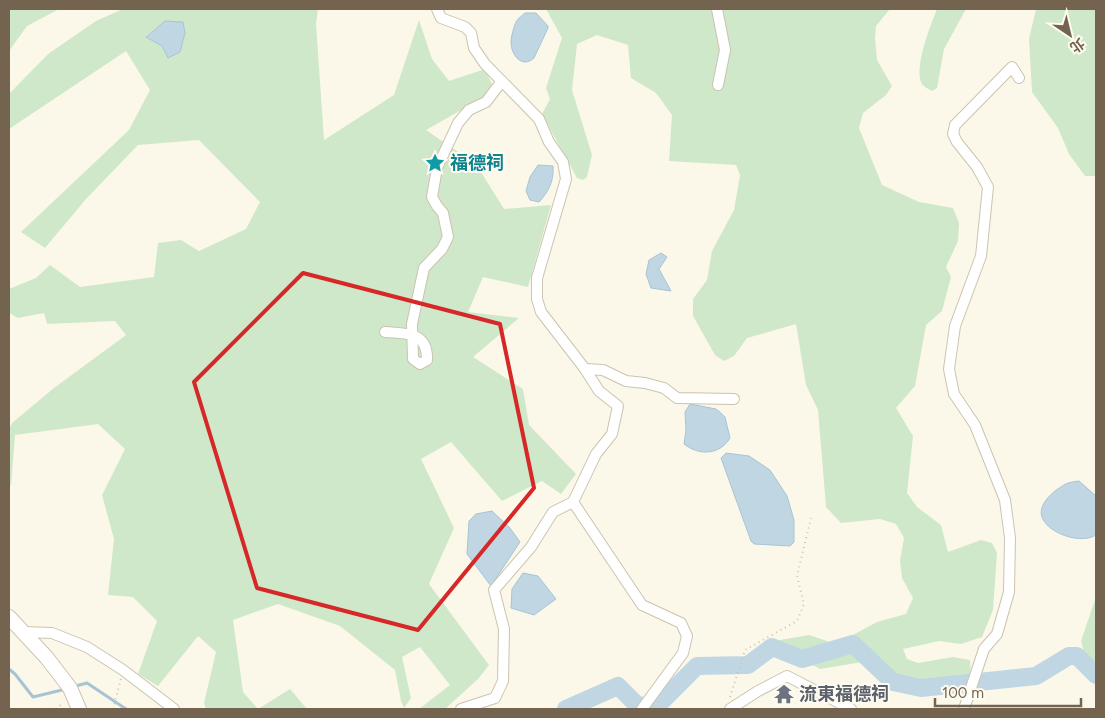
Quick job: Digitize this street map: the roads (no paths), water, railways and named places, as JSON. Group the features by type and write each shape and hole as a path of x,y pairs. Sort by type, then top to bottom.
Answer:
{"street":[{"path":"437,9 441,18 465,27 471,33 474,48 485,64 539,119 549,142 563,162 566,179 537,278 537,299 541,312 585,369 599,391 618,406 612,434 596,454 573,502 553,512 531,547 494,590 504,629 504,681 495,698 461,709"},
{"path":"717,9 725,50 718,84"},
{"path":"964,709 984,648 997,634 1009,592 1010,538 1005,500 976,426 954,394 949,369 955,326 981,256 988,187 977,167 953,134 955,125 1012,67 1019,78"},
{"path":"385,332 412,334 412,324 424,268 442,249 448,237 443,213 432,197 437,168 458,123 469,110 486,102 502,81"},
{"path":"585,369 603,370 626,381 664,388 678,398 734,399"},
{"path":"573,502 642,605 681,623 687,636 683,653 642,709"},
{"path":"9,617 47,658 70,688 79,709"},
{"path":"24,632 52,633 87,647 123,670 174,709"},
{"path":"730,709 758,691 787,676 852,709"}],"water":[{"path":"525,13 536,13 548,28 534,58 525,62 515,56 511,42 516,22"},
{"path":"165,21 183,22 185,33 180,52 168,58 162,46 146,37"},
{"path":"538,165 553,166 550,186 539,202 530,200 526,191 530,177"},
{"path":"661,253 667,257 659,269 671,291 651,288 646,274 649,260"},
{"path":"690,404 716,409 725,417 730,438 721,448 715,451 703,452 696,451 684,444 686,430 685,412"},
{"path":"726,453 749,456 770,470 787,496 794,520 794,542 790,546 754,544 751,541 721,458"},
{"path":"1079,481 1096,496 1096,535 1083,539 1068,537 1048,526 1044,521 1041,510 1046,500 1055,491 1066,484"},
{"path":"492,511 510,528 520,542 491,586 467,554 469,521 476,514"},
{"path":"523,573 538,576 556,599 534,615 511,608 512,589"}],"waterway":[{"path":"566,709 618,686 637,705 655,708 697,666 748,665 772,647 802,659 853,644 893,682 921,688 1036,676 1069,656 1077,656 1096,675"},
{"path":"9,669 33,697 66,689"},
{"path":"72,687 87,683 126,709"}],"place":[{"name":"福德祠","path":"435,163"},
{"name":"流東福德祠","path":"784,694"}]}
